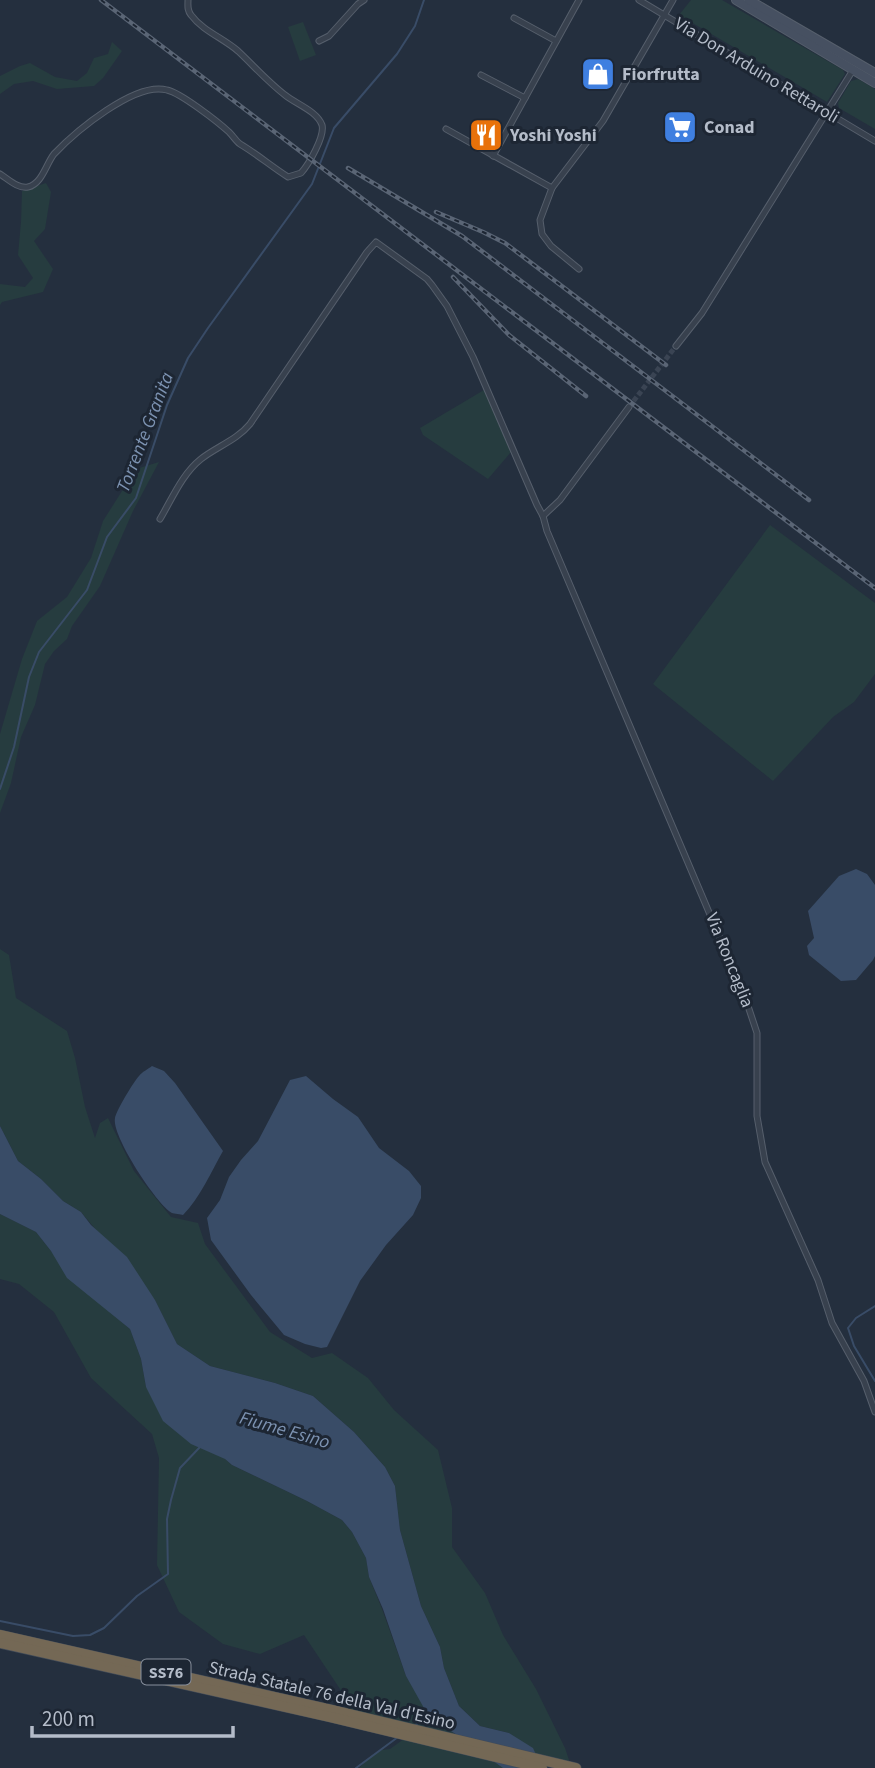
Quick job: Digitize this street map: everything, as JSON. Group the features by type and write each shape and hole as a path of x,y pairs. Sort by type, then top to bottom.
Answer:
{"highway":[{"name":"Strada Statale 76 della Val d'Esino","path":"0,1635 331,1714 541,1768"},
{"name":"Strada Statale 76 della Val d'Esino","path":"0,1643 576,1768"}],"main road":[{"path":"736,0 875,83"},
{"path":"749,0 875,73"}],"street":[{"path":"0,174 22,187 36,184 54,155 89,124 124,100 157,89 167,89 180,96 229,132 239,143 288,177 301,173 322,136 323,130 318,118 282,93 238,51 197,21 190,14 188,0"},
{"path":"319,41 329,37 364,0"},
{"path":"493,156 579,0"},
{"name":"Via Don Arduino Rettaroli","path":"639,0 875,141"},
{"path":"579,269 551,246 542,234 540,220 552,188 603,121 673,1"},
{"path":"514,18 556,41"},
{"path":"676,346 702,313 853,70"},
{"path":"481,75 525,98"},
{"path":"446,130 552,188"},
{"name":"Via Roncaglia","path":"160,519 192,467 210,452 242,433 250,424 367,251 376,242 427,279 447,306 473,357 543,516 552,543 745,997 757,1033 757,1116 765,1162 818,1280 832,1323 864,1381 875,1412"},
{"path":"543,516 560,500 629,407"}],"green space":[{"path":"691,0 722,0 843,70 845,74 827,102 679,15"},
{"path":"303,22 316,55 300,61 288,27"},
{"path":"112,42 122,51 94,86 57,89 33,81 14,84 0,94 0,76 30,63 55,77 77,81 87,73 94,58 108,54"},
{"path":"858,79 875,89 875,129 839,108 838,103 851,81"},
{"path":"46,183 51,192 45,229 34,241 53,269 43,292 2,302 0,305 0,284 25,287 33,278 18,255 22,191"},
{"path":"484,390 511,452 488,479 423,435 420,428"},
{"path":"159,462 133,511 100,586 72,626 67,639 45,664 35,705 21,737 11,783 0,813 0,734 22,659 37,621 67,597 91,558 103,521 136,469"},
{"path":"770,525 875,603 875,674 854,702 833,717 773,781 653,684"},
{"path":"0,949 9,955 16,998 67,1031 95,1138 100,1123 108,1118 134,1171 171,1217 198,1223 205,1244 270,1332 312,1358 332,1353 368,1378 394,1410 438,1450 452,1508 452,1547 485,1593 503,1635 536,1689 570,1763 536,1755 509,1733 480,1726 459,1706 444,1668 440,1647 421,1606 400,1530 395,1486 385,1467 354,1432 313,1396 210,1366 177,1344 155,1300 81,1212 63,1201 18,1161 0,1126"},
{"path":"0,1214 36,1232 110,1312 130,1329 141,1359 146,1387 225,1459 342,1520 366,1558 369,1577 406,1676 415,1691 454,1733 462,1738 346,1710 342,1692 304,1635 260,1654 223,1644 179,1612 157,1565 159,1458 152,1434 91,1378 54,1312 19,1284 0,1279"},
{"path":"408,1736 544,1768 359,1768 372,1755 390,1749"}],"water":[{"path":"856,869 867,874 875,885 875,956 856,980 841,981 809,955 807,946 814,938 808,911 839,876"},
{"path":"152,1066 164,1071 175,1083 223,1151 200,1193 183,1215 172,1213 156,1197 136,1169 116,1127 116,1114 133,1084"},
{"path":"306,1076 358,1117 379,1148 409,1171 421,1186 421,1198 413,1215 386,1245 360,1281 327,1347 321,1348 284,1335 211,1240 207,1218 220,1200 229,1177 258,1141 290,1080"},
{"name":"Fiume Esino","path":"0,1126 18,1161 63,1201 81,1212 91,1225 127,1257 155,1300 177,1344 210,1366 313,1396 354,1432 385,1467 395,1486 400,1530 421,1606 440,1647 444,1668 459,1706 480,1726 509,1733 533,1748 542,1768 503,1768 429,1717 406,1676 369,1577 366,1558 342,1520 191,1444 163,1421 146,1387 141,1359 130,1329 67,1278 36,1232 0,1214"}],"waterway":[{"name":"Torrente Granita","path":"0,789 14,747 29,677 39,652 87,590 107,537 136,498 167,405 188,358 312,184 334,128 397,54 415,26 424,0"},
{"path":"875,1306 856,1318 848,1328 854,1346 875,1381"},
{"path":"0,1621 73,1636 90,1635 104,1628 137,1596 168,1574 167,1519 171,1500 180,1468 200,1447"},
{"path":"414,1726 429,1715"},
{"path":"356,1768 398,1737"}],"tunnel":[{"path":"629,407 676,346"}],"railway":[{"path":"101,0 875,588"},
{"path":"348,168 462,236 809,500"},
{"path":"436,212 505,243 666,365"},
{"path":"453,277 509,335 586,396"}],"place":[{"name":"Fiorfrutta","path":"598,74"},
{"name":"Conad","path":"680,127"},
{"name":"Yoshi Yoshi","path":"486,135"}]}
